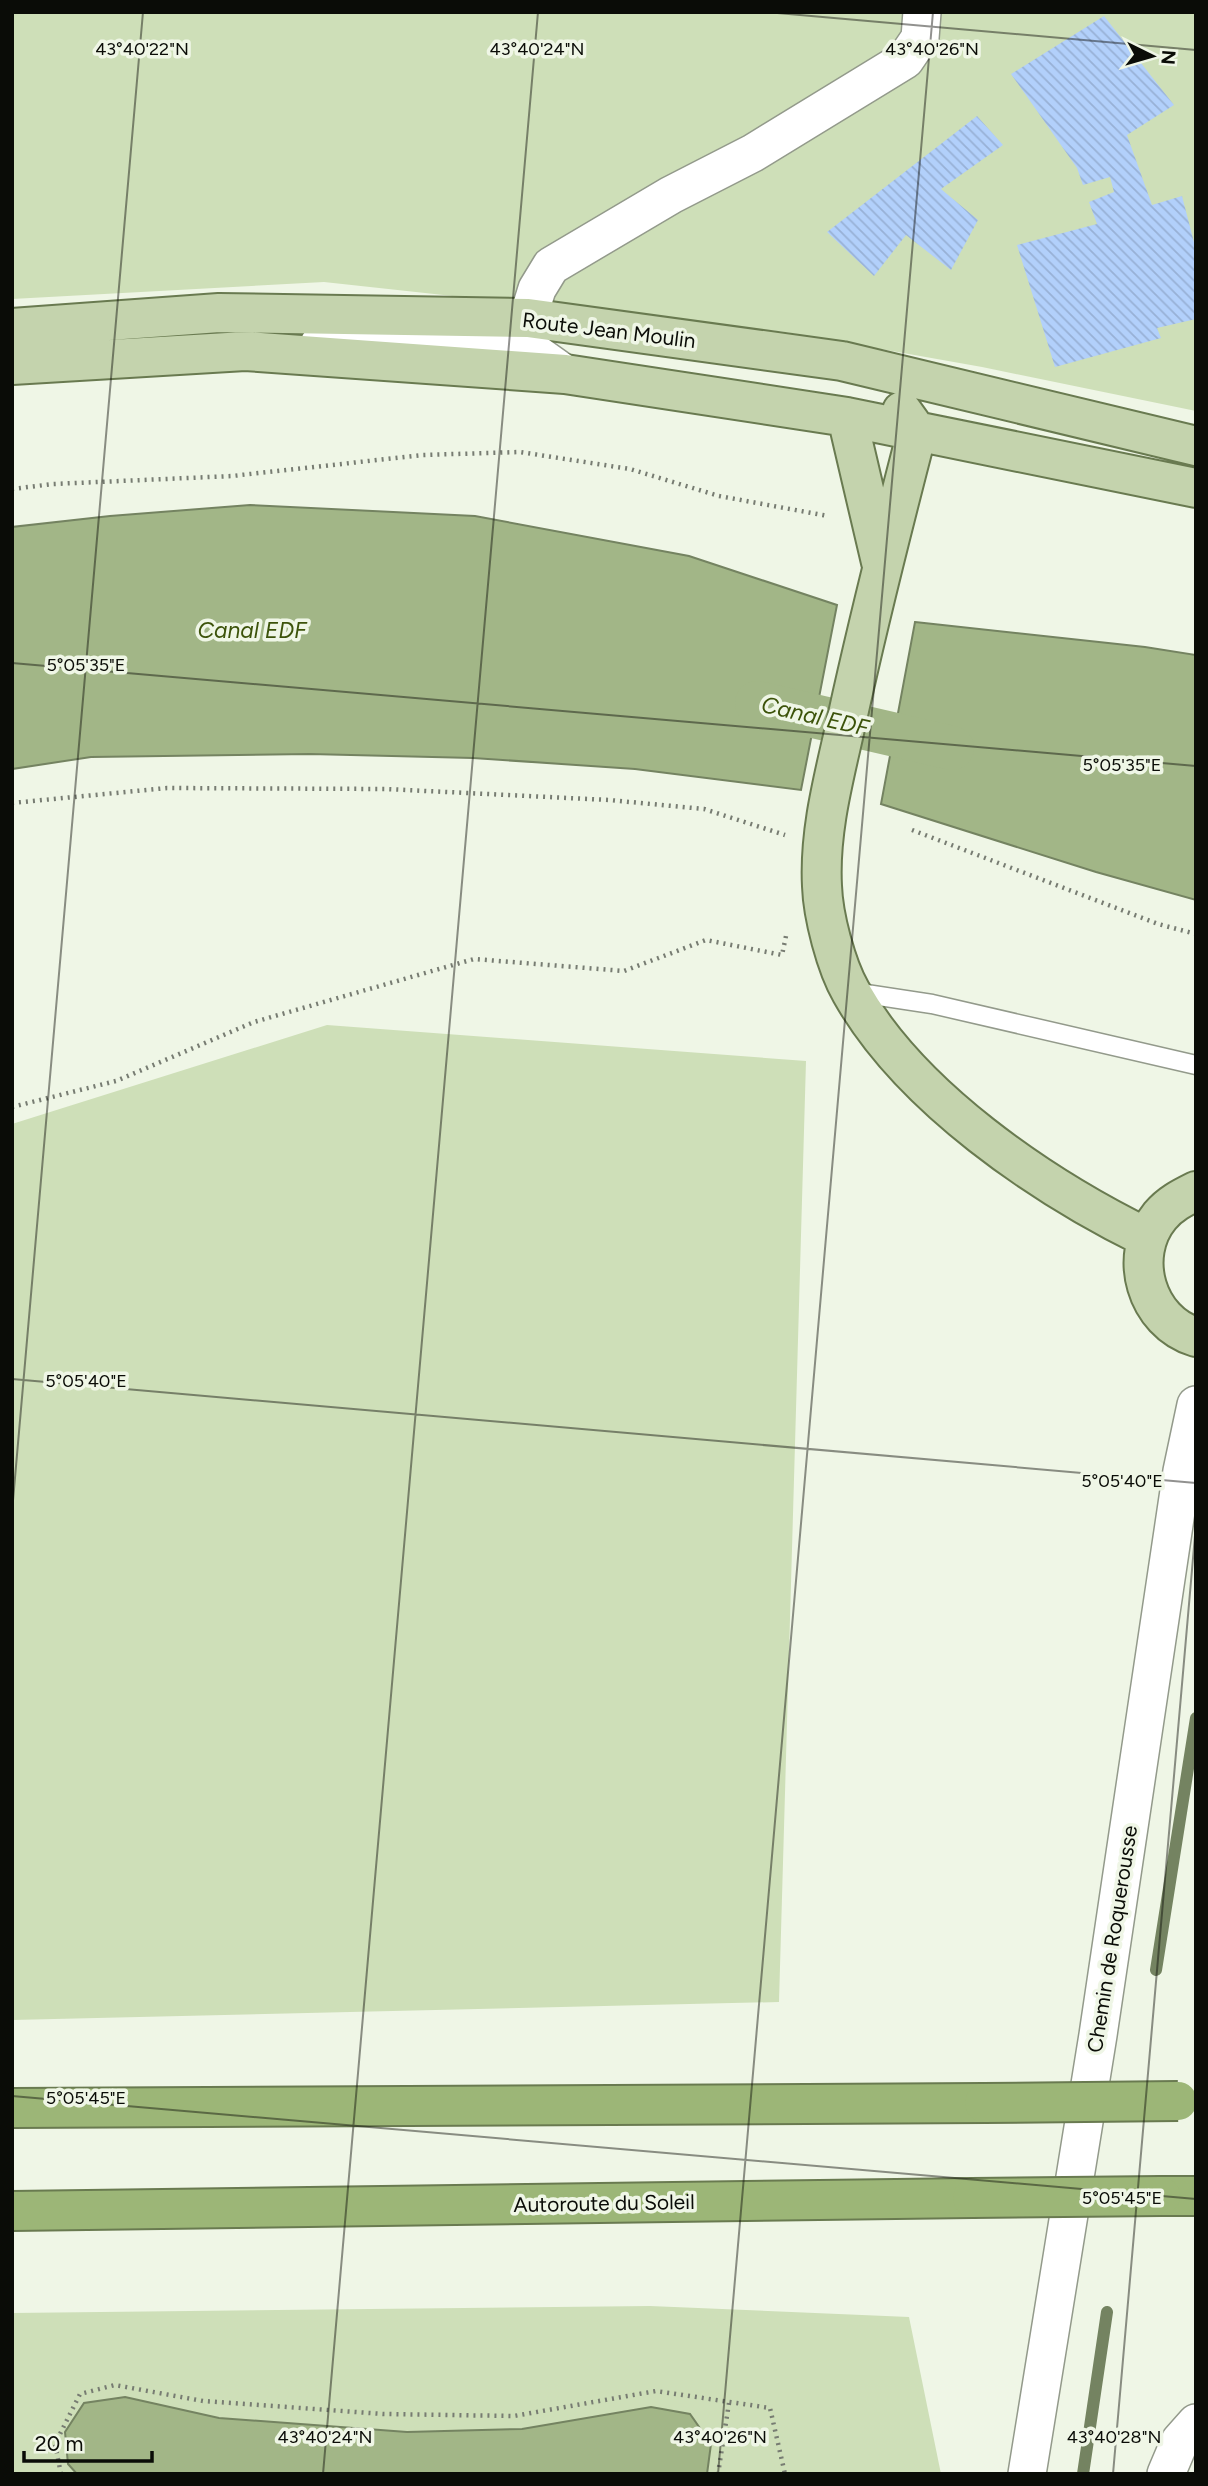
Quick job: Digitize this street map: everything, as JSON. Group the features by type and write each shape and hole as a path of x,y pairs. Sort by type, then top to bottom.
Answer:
{"highway":[{"path":"12,2108 1187,2101"},
{"name":"Autoroute du Soleil","path":"12,2211 1178,2196"}],"main road":[{"name":"Route Jean Moulin","path":"12,328 219,313 527,332 842,361 1190,445"},
{"path":"12,365 245,351 565,374 847,417 909,420 1196,488"},
{"path":"842,361 887,391 909,420 882,567 871,606 825,826 822,888 833,948 850,991 883,1039 937,1097 1019,1164 1092,1211 1147,1238"},
{"path":"909,420 952,408 1190,445"},
{"path":"847,417 882,567"},
{"path":"1196,1191 1176,1201 1159,1217 1147,1238 1143,1261 1145,1284 1154,1305 1169,1322 1196,1337"}],"street":[{"path":"527,332 537,289 551,266 671,195 753,153 905,60 920,38 922,12"},
{"path":"245,351 375,340 527,332"},
{"path":"527,332 565,374"},
{"name":"Chemin de Roquerousse","path":"1027,2474 1098,2035 1182,1471 1196,1405"},
{"path":"1166,2474 1180,2441 1196,2423"}],"lane":[{"path":"850,991 932,1004 1196,1065"}],"path":[{"path":"12,489 52,484 232,476 423,455 520,452 630,469 719,496 872,524"},
{"path":"12,803 167,788 386,789 609,800 704,809 789,836 825,826"},
{"path":"912,831 1158,924 1196,934"},
{"path":"12,1107 116,1081 254,1022 474,959 624,971 706,940 782,955 788,925 825,905"},
{"path":"61,2474 55,2444 80,2394 115,2385 203,2401 384,2414 514,2416 656,2391 770,2408 785,2474"},
{"path":"718,2474 729,2403"}],"shaded area":[{"path":"12,12 1196,12 1196,411 982,367 785,332 324,282 12,299"},
{"path":"327,1025 806,1061 779,2002 12,2020 12,1124"},
{"path":"650,2306 909,2317 941,2474 12,2474 12,2313"}],"water":[{"name":"Canal EDF","path":"250,505 475,516 689,556 837,605 801,790 635,769 473,758 310,754 91,757 12,769 12,527"},
{"name":"Canal EDF","path":"915,622 1196,655 1196,900 1096,872 881,804"},
{"path":"125,2397 219,2418 407,2432 522,2429 651,2407 690,2414 711,2444 707,2474 77,2474 68,2464 65,2432 84,2403"}],"building":[{"path":"1104,16 1174,105 1127,135 1152,205 1182,196 1196,250 1196,319 1157,328 1161,338 1055,367 1017,245 1097,224 1089,202 1114,192 1110,177 1083,185 1077,168 1011,74"},
{"path":"977,116 1003,145 941,189 978,220 951,270 906,235 874,276 827,232"}],"waterway":[{"name":"Canal EDF","path":"757,703 952,748"},
{"path":"1156,1970 1196,1718"},
{"path":"1083,2474 1107,2312"}]}
